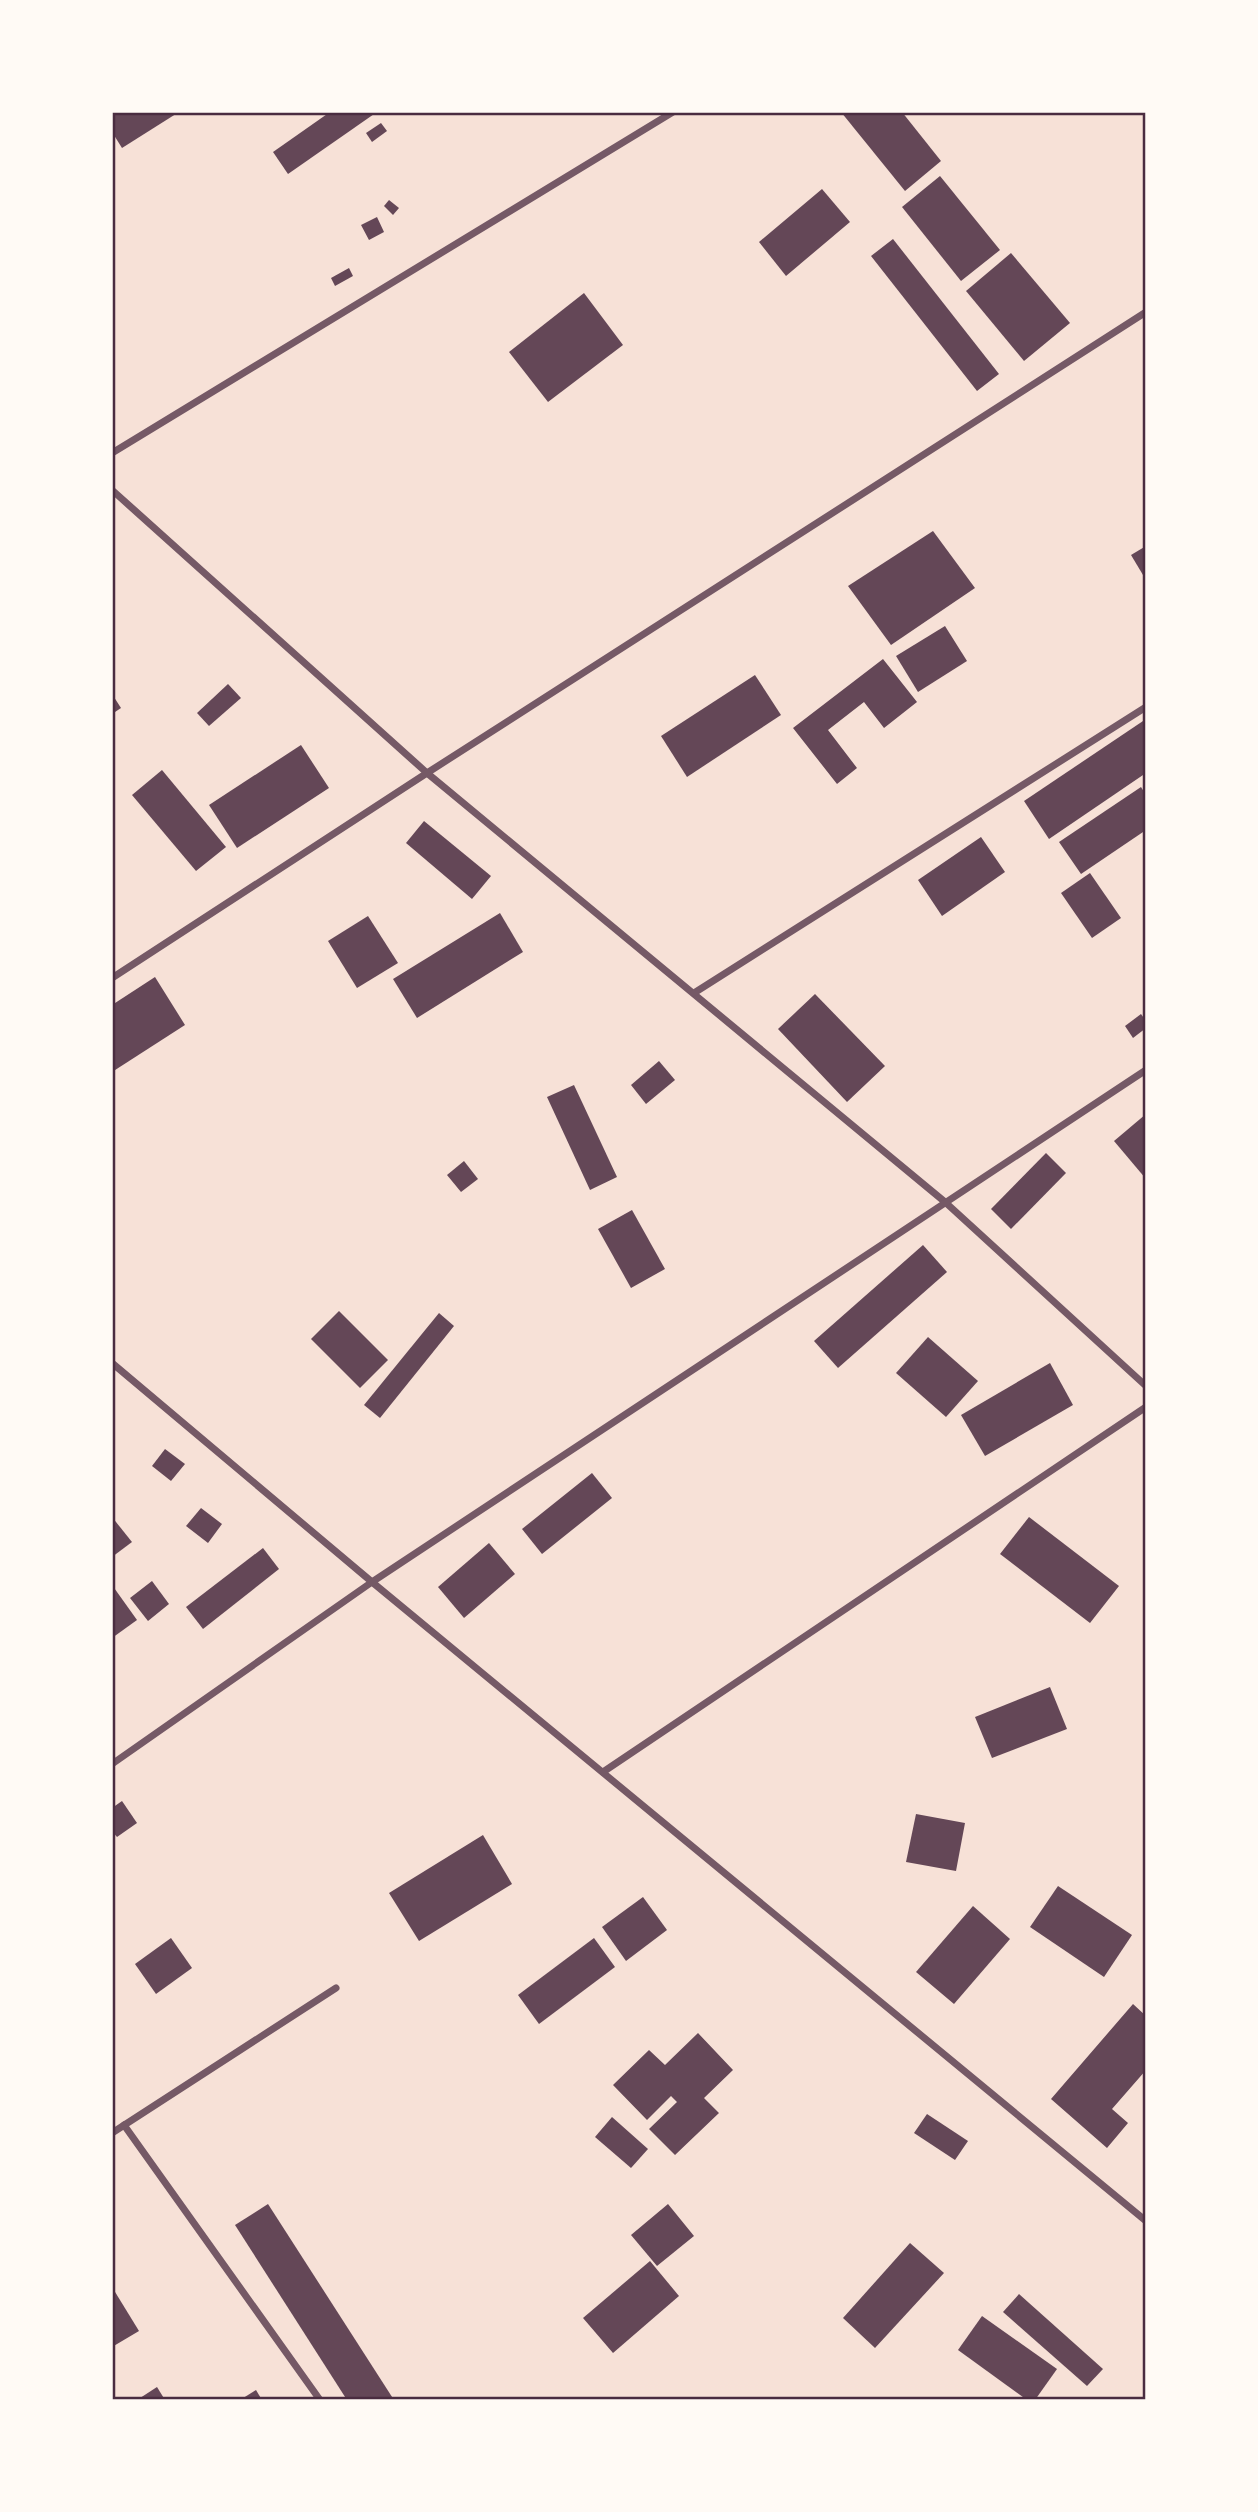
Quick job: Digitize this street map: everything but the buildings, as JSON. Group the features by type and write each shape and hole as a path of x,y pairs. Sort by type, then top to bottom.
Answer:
{"street":[{"path":"112,453 673,112"},
{"path":"112,978 1146,312"},
{"path":"112,490 427,773 945,1202 1146,1386"},
{"path":"694,993 1146,708"},
{"path":"112,1763 373,1582 1146,1070"},
{"path":"112,1363 1146,2221"},
{"path":"603,1773 1146,1408"},
{"path":"112,2133 336,1988"},
{"path":"124,2125 320,2400"}]}
